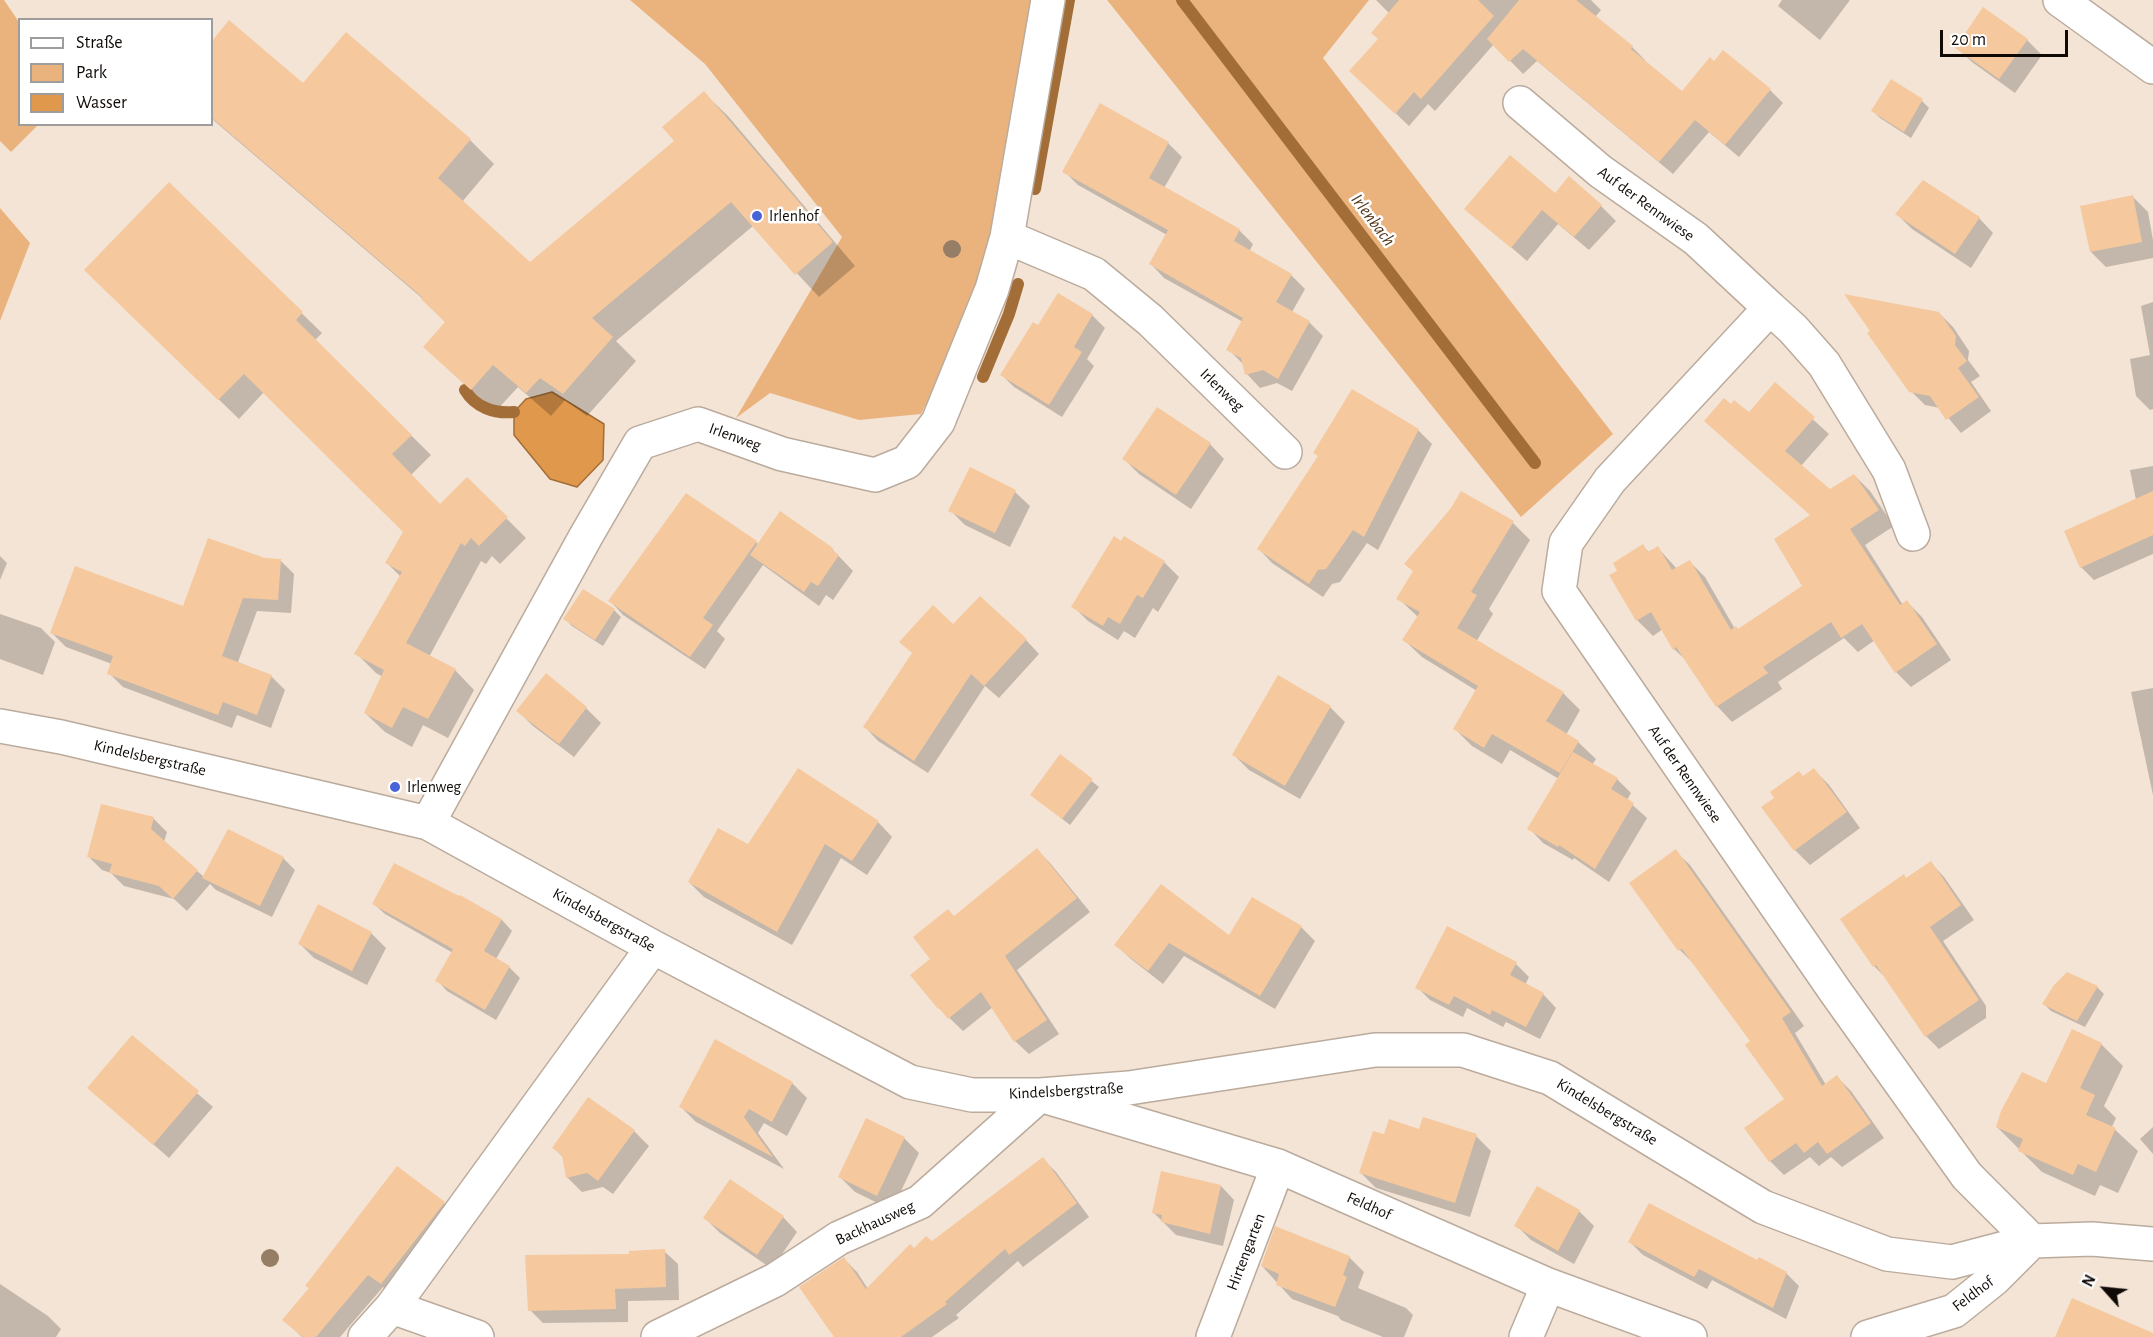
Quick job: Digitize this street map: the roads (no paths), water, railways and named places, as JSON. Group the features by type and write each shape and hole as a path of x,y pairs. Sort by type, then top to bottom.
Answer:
{"street":[{"name":"Irlenweg","path":"428,824 586,536 640,443 698,424 782,454 875,475 907,462 938,422 992,289 1007,237 1048,0"},
{"path":"2060,0 2153,66"},
{"name":"Auf der Rennwiese","path":"1520,103 1600,171 1696,239 1793,329 1824,364 1889,470 1913,534"},
{"name":"Irlenweg","path":"1007,237 1094,274 1150,320 1285,452"},
{"name":"Auf der Rennwiese","path":"1770,308 1610,480 1566,543 1559,591 1834,991 1967,1176 2032,1241"},
{"name":"Kindelsbergstraße","path":"0,726 73,740 428,824 653,947 910,1082 972,1095 1040,1095 1129,1088 1375,1050 1463,1050 1550,1078 1763,1207 1887,1254 1952,1262 2032,1241 2092,1239 2153,1244"},
{"path":"365,1337 392,1307 653,947"},
{"name":"Feldhof","path":"1040,1095 1278,1166 1548,1285 1690,1337"},
{"name":"Backhausweg","path":"658,1337 775,1280 839,1238 920,1202 1040,1095"},
{"name":"Hirtengarten","path":"1213,1337 1278,1166"},
{"name":"Feldhof","path":"1868,1337 1954,1311 1994,1279 2032,1241"},
{"path":"1526,1337 1548,1285"},
{"path":"392,1307 477,1337"}],"water":[{"path":"552,392 604,424 603,460 577,487 550,479 514,435 514,412 526,399"}],"waterway":[{"path":"1035,189 1069,0"},
{"name":"Irlenbach","path":"1182,0 1535,463"},
{"path":"983,377 1009,314 1018,284"},
{"path":"465,390 474,401 486,408 499,412 514,412"}],"place":[{"name":"Irlenhof","path":"757,216"},
{"name":"Irlenweg","path":"395,787"}]}
